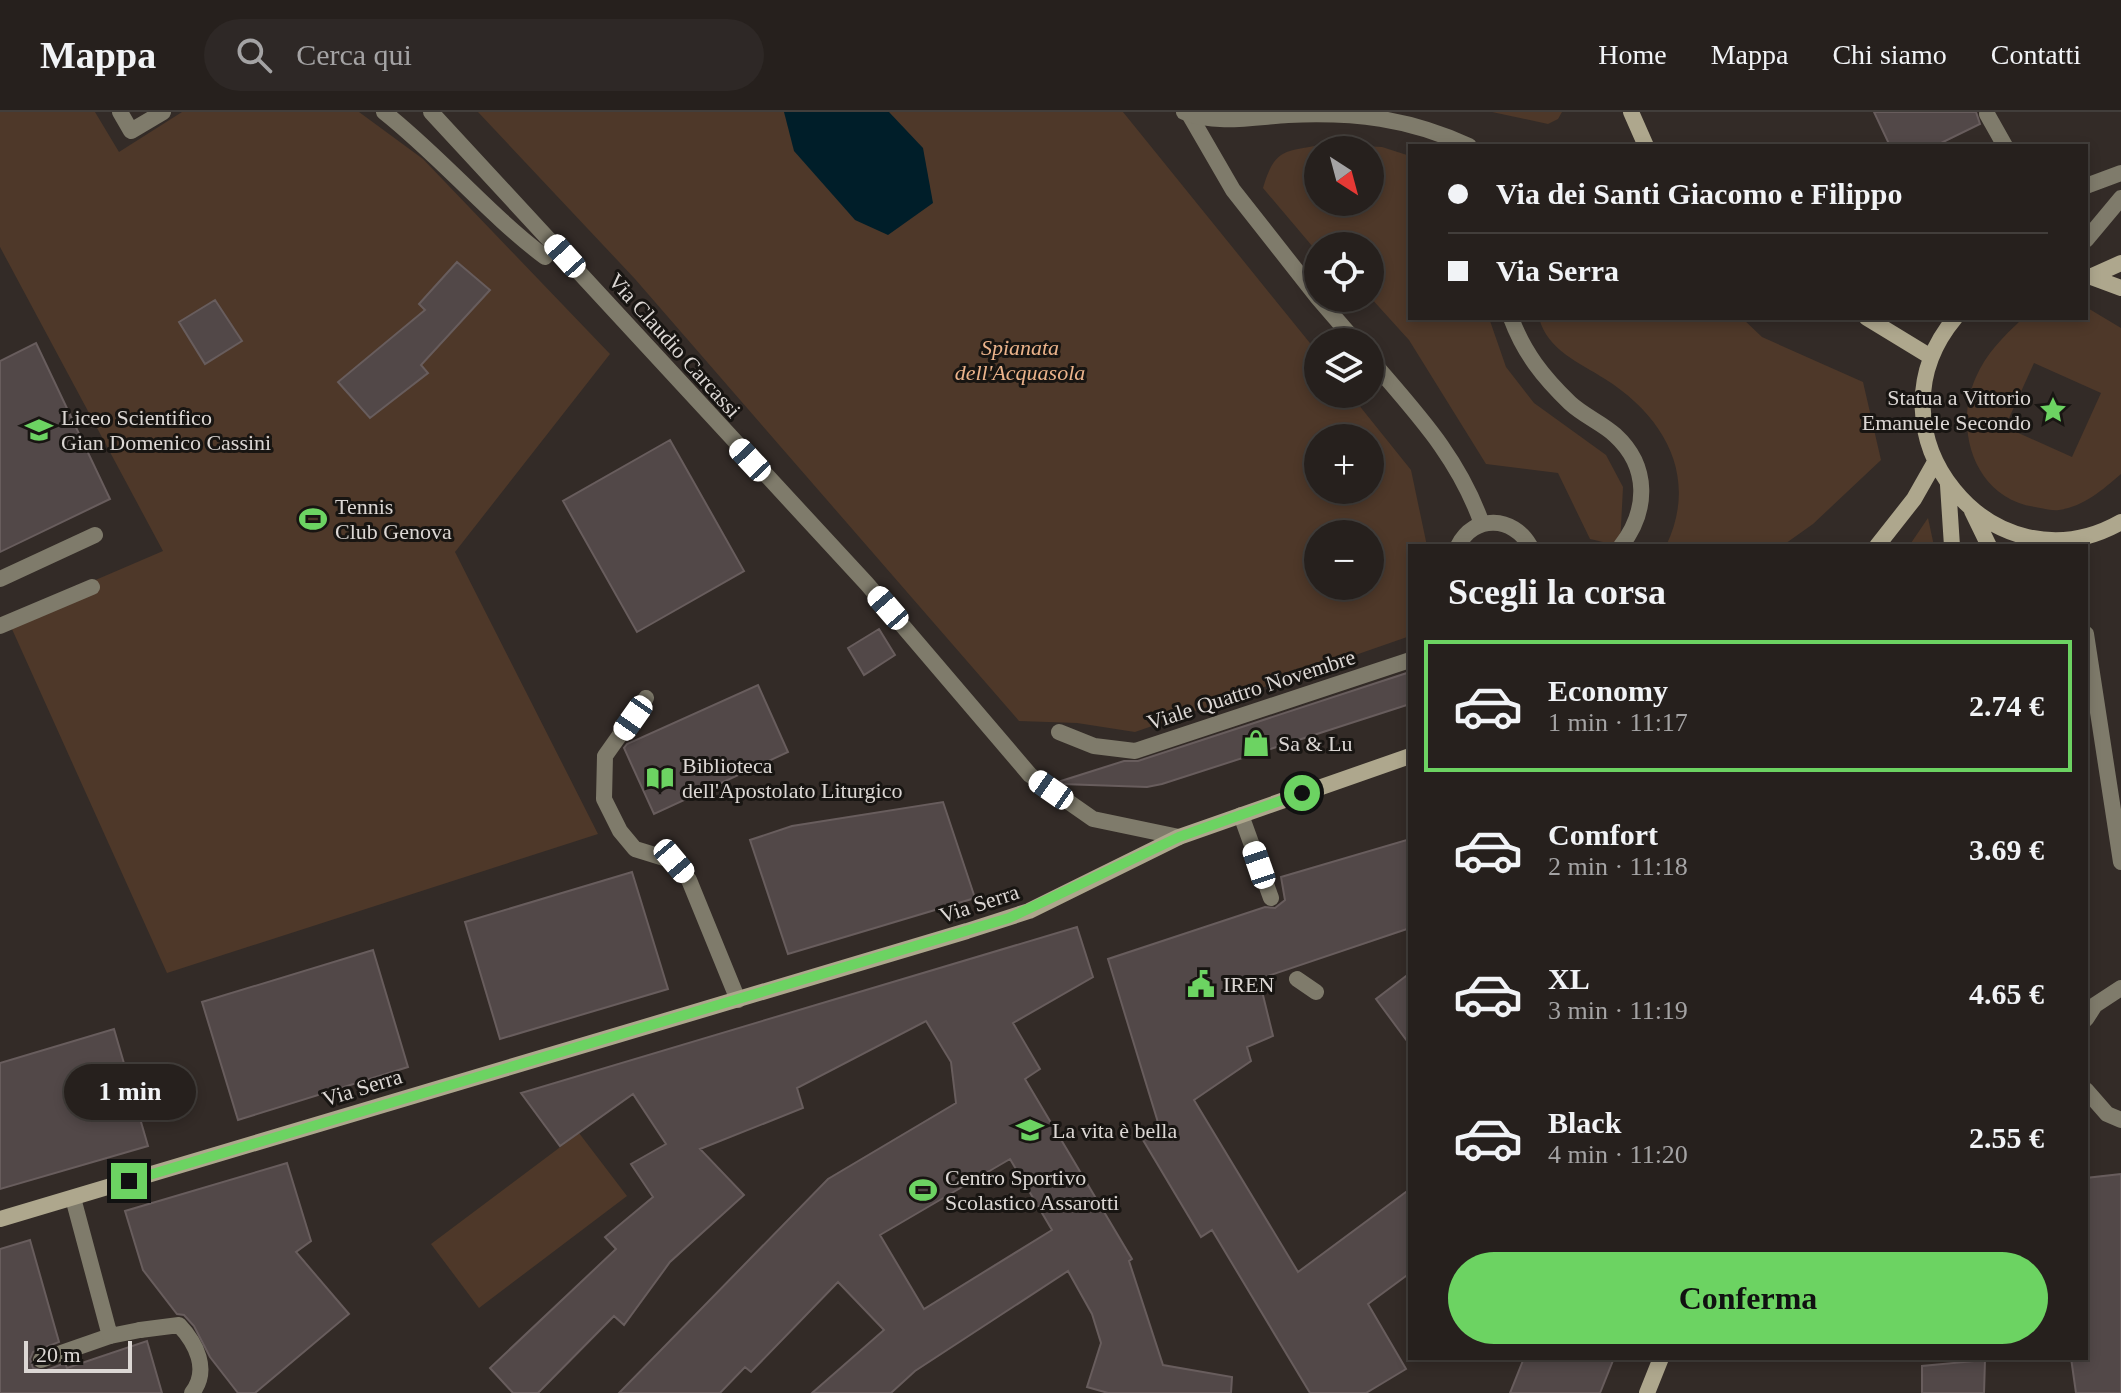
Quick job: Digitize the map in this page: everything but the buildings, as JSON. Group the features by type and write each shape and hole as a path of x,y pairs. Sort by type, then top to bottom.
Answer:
{"main road":[{"path":"1631,112 1645,144"},
{"path":"2089,276 2121,263"},
{"path":"2089,276 2121,288"},
{"path":"1870,320 1931,357"},
{"path":"1954,320 1931,357 1922,410 1935,462 1948,485 1971,509 1989,521 2029,537 2051,539 2095,534"},
{"path":"1879,544 1914,499 1935,462"},
{"path":"1948,485 1952,544"},
{"path":"1971,509 1988,544"},
{"path":"2082,544 2095,534 2121,522"},
{"name":"Via Serra","path":"0,1219 1029,911 1179,837 1408,757"},
{"path":"1647,1393 1660,1360"}],"street":[{"path":"120,112 131,131 163,112"},
{"path":"384,112 431,152 509,230 545,257"},
{"name":"Via Claudio Carcassi","path":"431,112 867,584 1030,775 1093,819 1179,837"},
{"path":"1186,113 1384,116 1433,129 1465,144"},
{"path":"1186,113 1233,190 1304,280"},
{"path":"1987,114 2004,144"},
{"path":"2088,185 2121,173"},
{"path":"2088,238 2121,198"},
{"path":"1330,312 1344,328"},
{"path":"1512,320 1523,350 1552,386 1574,407 1616,436 1636,462 1642,495 1637,526 1623,544"},
{"path":"1384,376 1450,454 1470,489 1482,524"},
{"path":"1459,544 1462,538 1482,524 1509,525 1520,532 1529,544"},
{"path":"0,579 95,535"},
{"path":"0,626 92,587"},
{"path":"2088,647 2121,862"},
{"name":"Viale Quattro Novembre","path":"1059,732 1094,746 1135,751 1408,661"},
{"path":"646,698 605,756 604,799 620,831 635,849 674,861 689,880 738,1000"},
{"path":"1241,815 1271,898"},
{"path":"1297,979 1316,992"},
{"path":"2089,1007 2121,988"},
{"path":"2088,1092 2107,1114 2121,1120"},
{"path":"73,1198 110,1336"},
{"path":"41,1360 110,1336 179,1325 194,1341 200,1365 197,1387 192,1393"}],"green space":[{"name":"Tennis Club Genova","path":"0,112 95,112 119,152 182,112 359,112 423,159 610,354 455,552 598,834 167,973 7,618 163,551 0,247"},
{"name":"Spianata dell'Acquasola","path":"478,112 1123,112 1304,336 1304,408 1361,408 1374,424 1304,424 1304,504 1384,504 1384,436 1411,470 1427,544 1408,544 1408,637 1135,732 1077,723 1019,721 635,279"},
{"path":"1492,112 1562,112 1558,119 1548,124"},
{"path":"1304,148 1304,216 1384,216 1384,148 1408,155 1408,320 1490,320 1506,367 1534,403 1606,455 1623,487 1620,544 1590,539 1558,473 1486,464 1409,340 1384,312 1384,232 1304,232 1304,236 1263,188 1272,165 1284,153"},
{"path":"2088,308 2121,328 2121,474 2077,505 2050,510 2014,501 1997,490 1983,475 1974,458 1968,438 1969,397 1980,369 2001,339 2021,320 2088,320","holes":["2034,363 2101,393 2072,457 2005,427"]},
{"path":"1540,320 1744,320 1762,337 1863,382 1881,460 1813,524 1785,544 1667,544 1679,496 1677,473 1659,430 1626,394 1557,347"},
{"path":"1928,518 1934,544 1910,544"},
{"path":"579,1133 627,1196 479,1308 431,1244"}],"water":[{"path":"784,112 889,112 923,148 933,203 888,235 855,220 794,151"}],"place":[{"name":"Statua a Vittorio Emanuele Secondo","path":"2053,410"},
{"name":"Liceo Scientifico Gian Domenico Cassini","path":"39,430"},
{"name":"Tennis Club Genova","path":"313,519"},
{"name":"Sa & Lu","path":"1256,743"},
{"name":"Biblioteca dell'Apostolato Liturgico","path":"660,778"},
{"name":"IREN","path":"1201,984"},
{"name":"La vita è bella","path":"1030,1130"},
{"name":"Centro Sportivo Scolastico Assarotti","path":"923,1190"}],"route":[{"path":"129,1181 1009,918 1179,837 1302,793"}]}
